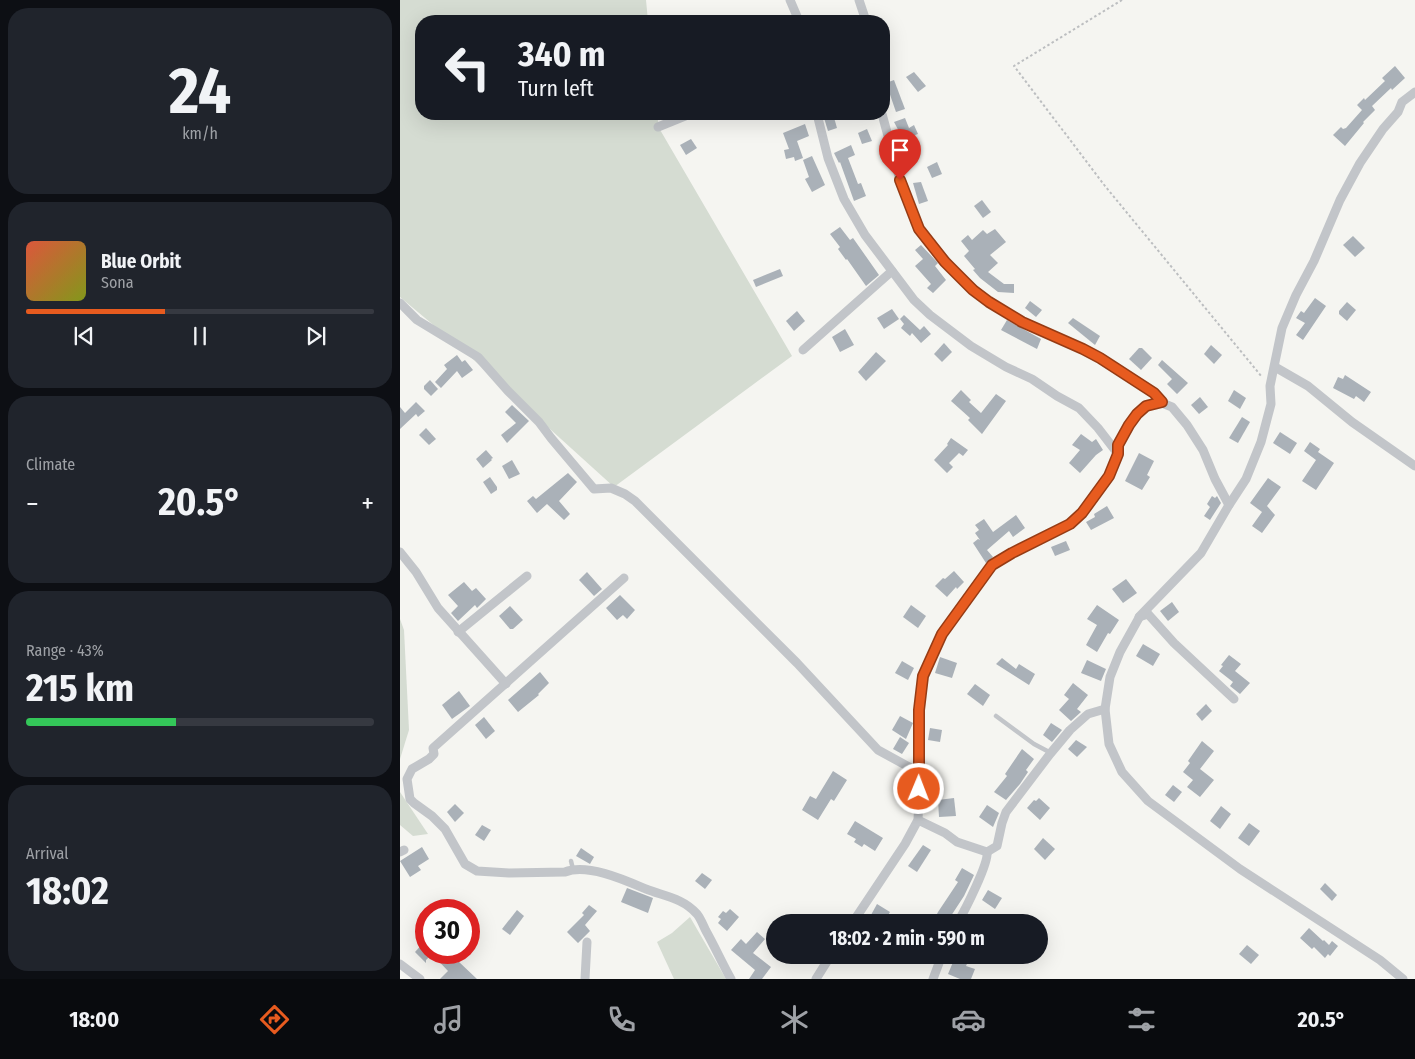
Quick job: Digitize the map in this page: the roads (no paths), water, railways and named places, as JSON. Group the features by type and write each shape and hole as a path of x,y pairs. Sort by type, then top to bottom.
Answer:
{"street":[{"path":"790,0 796,15"},
{"path":"859,0 864,15"},
{"path":"1403,979 1380,960 1240,869 1148,801 1122,772 1109,744 1105,709 1110,677 1120,652 1139,617 1202,553 1246,479 1261,442 1271,404 1270,386 1282,328 1296,295 1314,261 1340,200 1360,163 1383,129 1398,112 1402,102 1415,92"},
{"path":"658,127 675,120"},
{"path":"818,120 828,158 844,199 865,235 914,300 930,315 971,346 1006,367 1032,379 1079,408 1098,428 1118,454"},
{"path":"884,120 900,180 919,229 958,276 989,302 1022,322 1092,354 1154,393 1162,402 1172,407 1198,442 1229,505"},
{"path":"803,350 892,271"},
{"path":"400,303 417,320 478,357 539,422 594,489 611,488 635,501 797,663 878,750 920,773"},
{"path":"1275,367 1308,386 1352,422 1415,466"},
{"path":"858,914 918,820 920,773 919,710 923,676 942,634 992,565 1070,524 1082,513 1109,476 1118,454 1118,445 1137,414 1146,406 1162,402"},
{"path":"400,552 416,572 438,608 506,684"},
{"path":"458,632 528,576"},
{"path":"624,578 433,748 434,754 429,760 412,769 407,778 410,799 445,829 465,864 477,871 554,873 565,872 572,865 630,882 687,904 698,915 731,979"},
{"path":"1139,617 1148,614 1174,643 1234,700"},
{"path":"918,820 958,842 987,852 997,846 1006,812 1051,752 1070,730 1088,714 1105,709"},
{"path":"962,914 988,858 987,852"},
{"path":"585,979 588,942"},
{"path":"400,964 420,979"},
{"path":"816,979 825,964"},
{"path":"933,979 939,964"}],"lane":[{"path":"996,716 1034,744 1051,752"}]}
